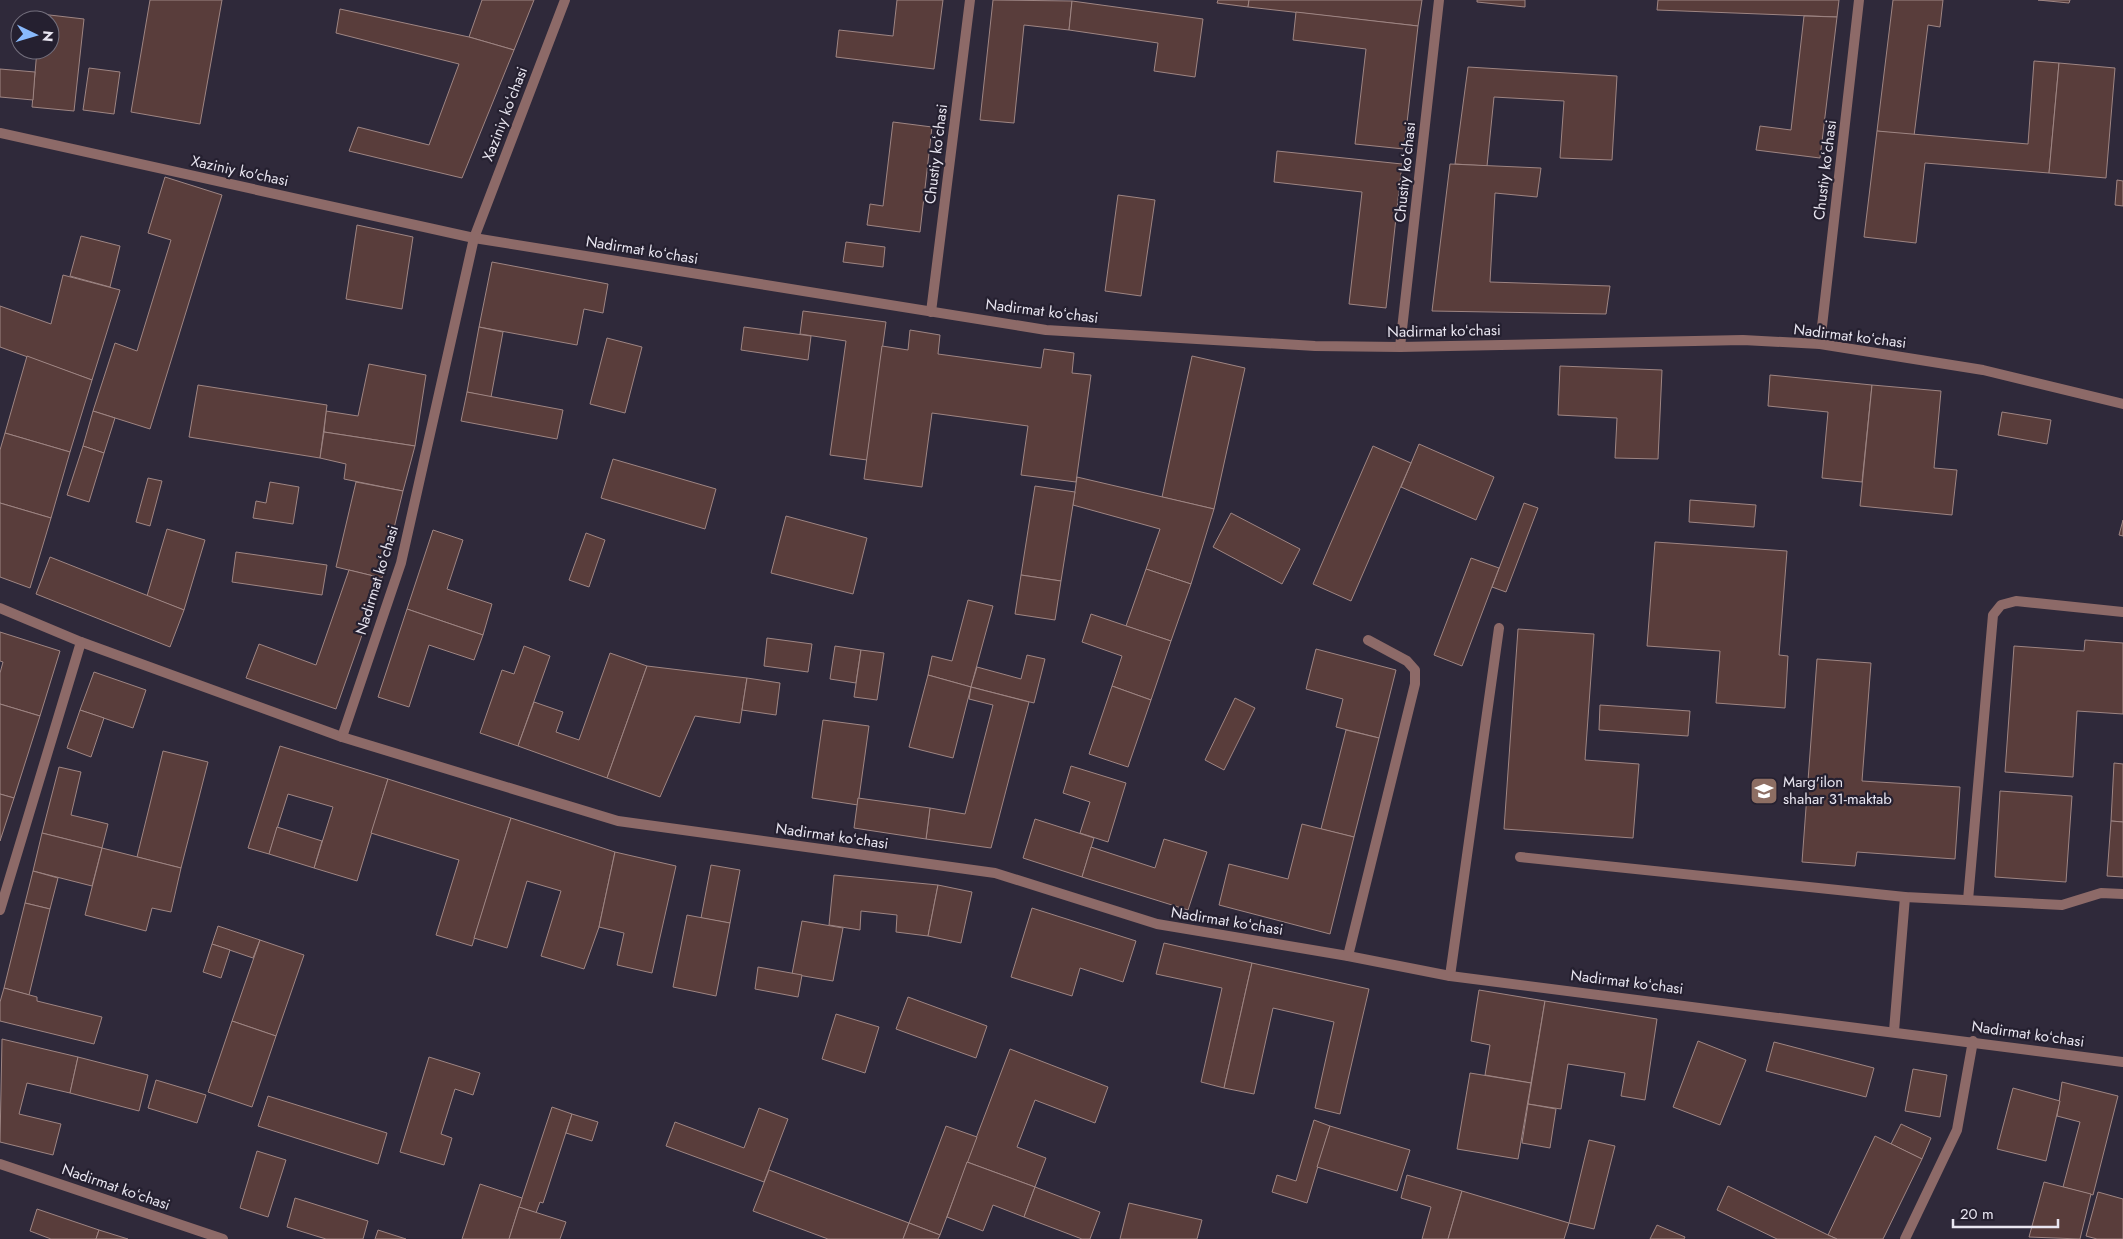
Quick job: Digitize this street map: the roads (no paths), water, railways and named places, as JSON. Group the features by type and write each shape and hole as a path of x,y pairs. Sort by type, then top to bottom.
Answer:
{"street":[{"name":"Xaziniy koʻchasi","path":"474,238 565,0"},
{"name":"Chustiy koʻchasi","path":"931,312 970,0"},
{"name":"Chustiy koʻchasi","path":"1400,347 1439,0"},
{"name":"Chustiy koʻchasi","path":"1820,344 1859,0"},
{"name":"Xaziniy ko'chasi","path":"0,133 474,238"},
{"name":"Nadirmat koʻchasi","path":"342,737 401,563 474,238 1046,330 1315,346 1400,347 1743,340 1820,344 1983,370 2123,404"},
{"path":"1968,900 1993,615 2001,605 2016,601 2123,612"},
{"name":"Nadirmat koʻchasi","path":"0,608 82,642 342,737 618,821 995,873 1157,924 1348,956 1450,976 1894,1031 2123,1062"},
{"path":"1450,976 1498,628"},
{"path":"1348,956 1415,684 1415,670 1407,661 1368,640"},
{"path":"0,910 82,642"},
{"path":"1520,857 1905,897 2062,905 2101,892 2123,894"},
{"path":"1894,1031 1905,897"},
{"path":"1906,1239 1957,1130 1973,1042"},
{"name":"Nadirmat koʻchasi","path":"0,1164 222,1239"}],"place":[{"name":"Marg'ilon shahar 31-maktab","path":"1764,791"}]}
